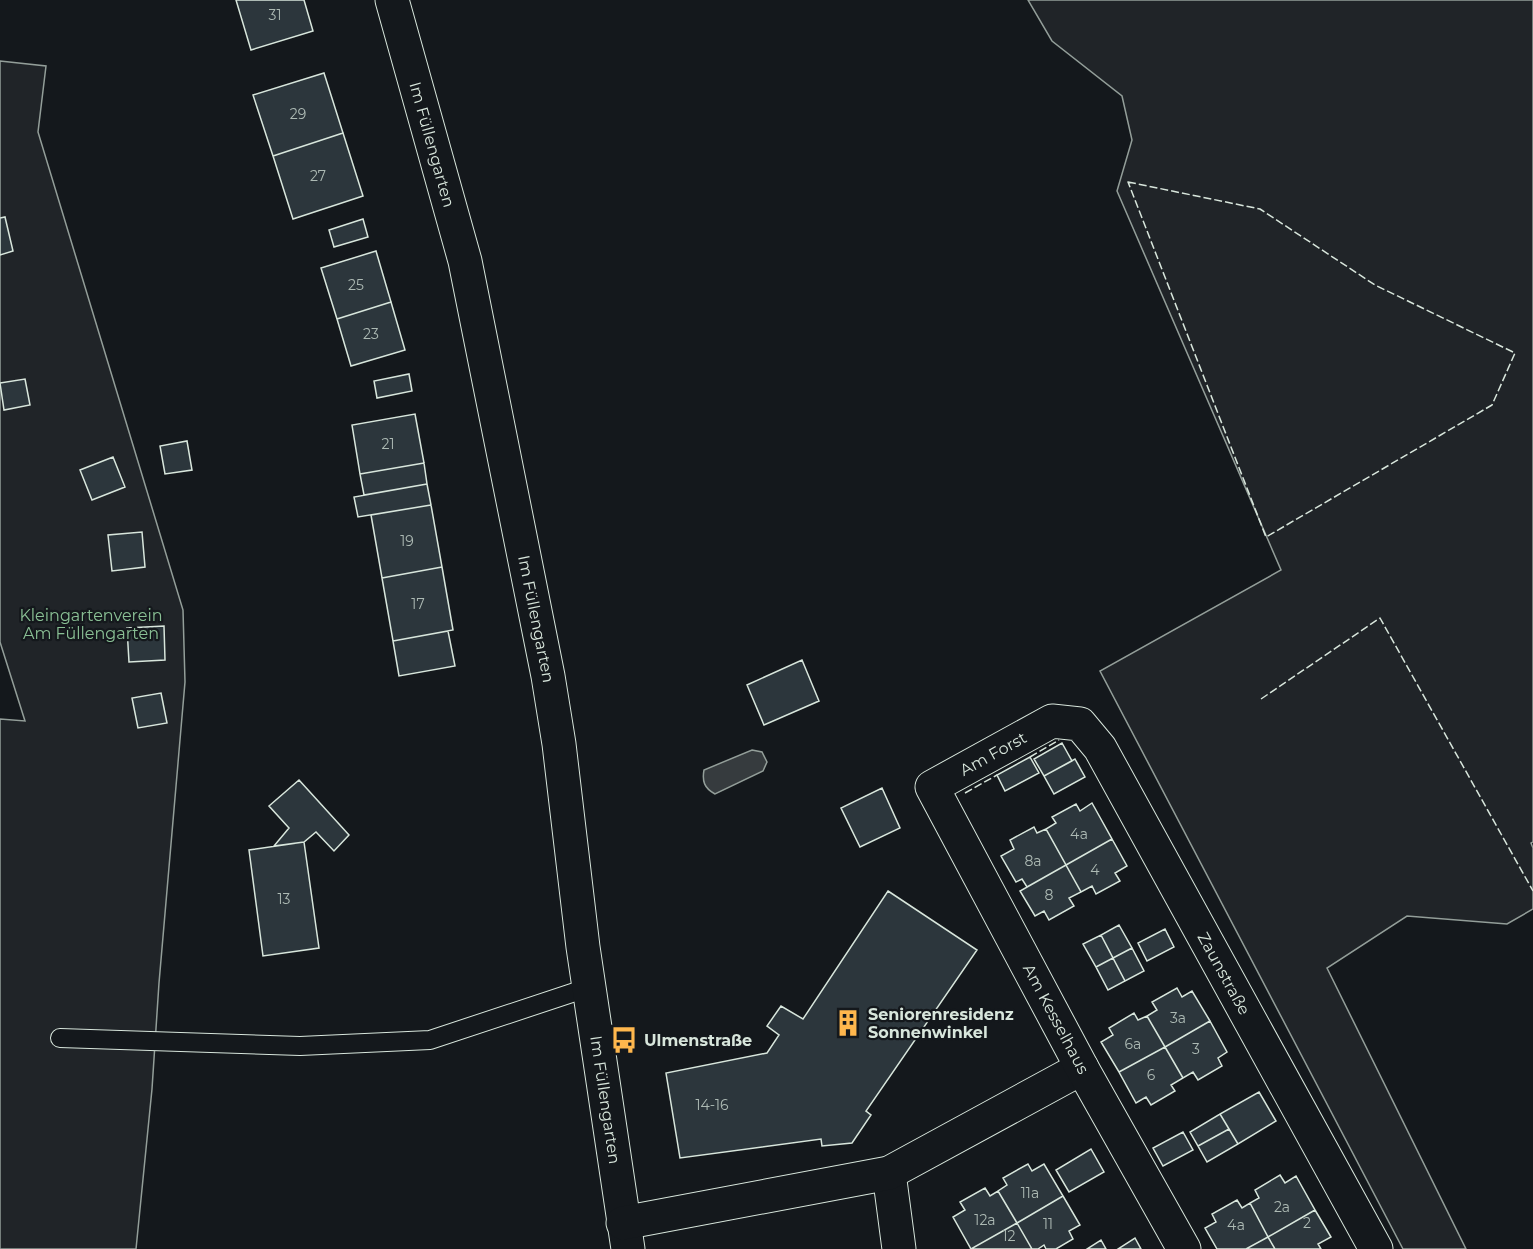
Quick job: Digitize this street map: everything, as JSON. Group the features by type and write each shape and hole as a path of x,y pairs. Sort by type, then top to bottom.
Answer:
{"street":[{"name":"Im Füllengarten","path":"392,0 465,261 548,676 626,1236"},
{"name":"Am Forst","path":"932,787 1052,721"},
{"name":"Zaunstraße","path":"1052,721 1080,724 1100,748 1376,1249"},
{"name":"Am Kesselhaus","path":"932,787 1082,1068 1184,1249"},
{"path":"626,1236 889,1173 1082,1068"},
{"path":"889,1173 899,1249"}],"lane":[{"path":"60,1038 300,1046 430,1040 590,987"}],"green space":[{"path":"1028,0 1533,0 1533,842 1531,843 1533,848 1533,909 1507,924 1407,916 1327,968 1466,1249 1403,1249 1100,671 1281,570 1117,191 1132,140 1122,96 1052,41"},
{"name":"Kleingartenverein Am Füllengarten","path":"0,61 46,66 38,132 183,610 185,682 152,1089 136,1249 0,1249 0,719 25,721 0,642"}],"shaded area":[{"path":"752,750 762,752 767,762 763,771 715,794 706,787 703,778 704,770"}],"building":[{"path":"236,0 304,0 313,31 251,50"},
{"path":"324,73 343,133 273,156 253,95"},
{"path":"343,133 363,196 293,219 273,156"},
{"path":"5,217 13,251 0,255 0,218"},
{"path":"363,219 368,237 334,247 329,230"},
{"path":"376,251 391,302 337,319 321,268"},
{"path":"391,302 405,350 351,366 337,319"},
{"path":"409,374 412,391 377,398 374,381"},
{"path":"25,379 30,405 4,410 0,383"},
{"path":"415,414 424,463 360,474 352,425"},
{"path":"187,441 192,470 165,474 160,446"},
{"path":"113,457 125,487 92,500 80,470"},
{"path":"424,463 427,484 364,495 360,474"},
{"path":"427,484 431,505 358,517 354,497"},
{"path":"431,505 442,567 382,578 371,515"},
{"path":"142,532 145,567 112,571 108,535"},
{"path":"442,567 453,630 393,641 382,578"},
{"path":"164,626 165,660 129,662 127,628"},
{"path":"448,631 455,666 399,676 393,641"},
{"path":"802,660 819,701 764,725 747,685"},
{"path":"161,693 167,723 138,728 132,698"},
{"path":"1062,743 1072,761 1044,776 1034,759"},
{"path":"1030,757 1039,773 1005,791 997,775"},
{"path":"1075,759 1085,777 1054,794 1044,776"},
{"path":"299,780 349,835 334,851 316,832 304,842 274,846 289,828 269,806"},
{"path":"882,788 900,828 860,847 841,808"},
{"path":"1092,803 1112,839 1066,865 1046,829 1056,823 1052,817 1076,804 1080,811"},
{"path":"1034,827 1037,833 1046,829 1066,865 1027,887 1022,879 1016,882 1001,856 1014,849 1010,840"},
{"path":"1112,839 1127,866 1115,873 1120,881 1096,894 1092,886 1081,892 1066,865"},
{"path":"304,842 319,948 263,956 249,850"},
{"path":"1066,865 1081,892 1069,898 1074,906 1049,920 1044,911 1035,916 1020,891"},
{"name":"Seniorenresidenz Sonnenwinkel","path":"888,891 977,950 866,1111 871,1115 852,1143 822,1146 821,1139 680,1158 666,1073 767,1053 779,1035 767,1026 781,1006 803,1019"},
{"path":"1119,925 1132,948 1113,958 1101,935"},
{"path":"1165,929 1174,947 1147,961 1138,943"},
{"path":"1101,935 1113,958 1096,967 1083,944"},
{"path":"1132,948 1144,971 1125,981 1113,958"},
{"path":"1113,958 1125,981 1108,990 1096,967"},
{"path":"1177,988 1182,997 1192,991 1210,1021 1165,1047 1147,1016 1157,1010 1152,1002"},
{"path":"1134,1013 1138,1020 1147,1016 1165,1047 1119,1072 1101,1042 1113,1035 1109,1028"},
{"path":"1210,1021 1227,1052 1218,1058 1222,1066 1198,1080 1193,1072 1183,1078 1165,1047"},
{"path":"1165,1047 1183,1078 1171,1085 1175,1091 1151,1105 1146,1097 1136,1103 1119,1072"},
{"path":"1259,1092 1276,1121 1238,1144 1220,1114"},
{"path":"1220,1114 1229,1129 1198,1146 1190,1132"},
{"path":"1229,1129 1238,1144 1207,1162 1198,1146"},
{"path":"1183,1132 1193,1150 1163,1166 1153,1148"},
{"path":"1091,1149 1104,1172 1069,1192 1056,1170"},
{"path":"1028,1164 1032,1171 1044,1164 1063,1196 1017,1223 998,1191 1007,1185 1003,1178"},
{"path":"1280,1175 1285,1183 1296,1176 1315,1210 1268,1237 1250,1203 1259,1198 1255,1190"},
{"path":"985,1188 990,1196 998,1191 1017,1223 971,1249 953,1217 965,1210 960,1202"},
{"path":"1063,1196 1080,1225 1069,1231 1073,1239 1056,1249 1046,1249 1044,1245 1038,1249 1032,1249 1017,1223"},
{"path":"1237,1200 1242,1208 1250,1203 1268,1237 1246,1249 1217,1249 1205,1228 1216,1222 1212,1214"},
{"path":"1315,1210 1331,1237 1318,1244 1321,1249 1275,1249 1268,1237"},
{"path":"1017,1223 1032,1249 971,1249"},
{"path":"1268,1237 1275,1249 1246,1249"},
{"path":"1135,1238 1141,1249 1118,1249"},
{"path":"1101,1240 1106,1249 1087,1249"}],"fence":[{"path":"1128,182 1260,209 1375,285 1515,353 1492,405 1266,537 1128,182"},
{"path":"1261,699 1380,618 1533,891"},
{"path":"1030,757 1059,740"},
{"path":"965,793 997,775"}],"place":[{"name":"Seniorenresidenz Sonnenwinkel","path":"848,1023"},
{"name":"Ulmenstraße","path":"624,1040"}]}
